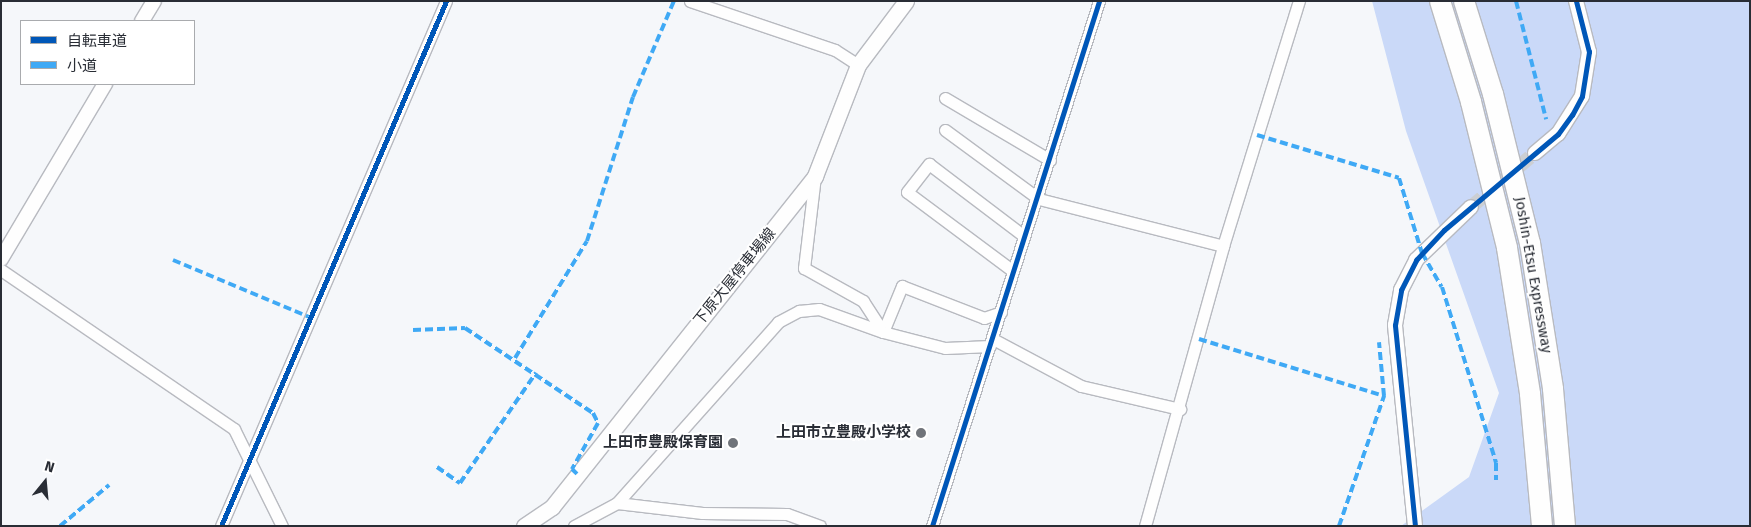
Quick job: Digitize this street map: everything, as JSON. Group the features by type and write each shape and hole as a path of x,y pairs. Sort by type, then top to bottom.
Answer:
{"highway":[{"name":"Joshin-Etsu Expressway","path":"1440,1 1471,102 1507,248 1530,394 1542,526"},
{"name":"Joshin-Etsu Expressway","path":"1464,1 1495,103 1530,242 1553,389 1565,526"}],"main road":[{"name":"下原大屋停車場線","path":"524,526 552,506 816,176 858,66 906,1"}],"street":[{"path":"143,20 154,1"},
{"path":"221,526 446,1"},
{"path":"690,1 836,50 858,66"},
{"path":"932,526 992,342 1024,236 1039,199 1099,1"},
{"path":"1145,526 1180,409 1223,246 1299,1"},
{"path":"1535,153 1558,134 1582,96 1589,52 1576,1"},
{"path":"1,259 104,85"},
{"path":"945,98 1050,160"},
{"path":"944,130 1039,199 1223,246"},
{"path":"1013,271 907,192 929,164 1024,236"},
{"path":"816,176 804,268 864,301 883,332"},
{"path":"1416,526 1394,326 1401,290 1416,260 1471,207"},
{"path":"1,270 234,429 251,456 282,526"},
{"path":"883,332 902,286 984,318 1001,312"},
{"path":"574,526 617,503 778,322 799,311 820,309 883,332 945,348 992,342 1081,386 1180,409"},
{"path":"617,503 702,513 787,514 820,526"}],"shaded area":[{"path":"1372,1 1750,1 1750,526 1401,526 1469,477 1499,393 1406,131"}],"tunnel":[{"path":"1471,207 1535,153"}],"marked path":[{"path":"515,358 587,241 633,97 674,1"},
{"path":"1516,1 1546,119"},
{"path":"1257,135 1399,178 1422,253 1442,287 1496,463 1496,480"},
{"path":"173,260 309,317"},
{"path":"413,330 465,328 593,413 598,423 572,469 577,474"},
{"path":"1199,339 1384,396"},
{"path":"1339,526 1384,396 1379,342"},
{"path":"437,467 460,483 536,373"},
{"path":"60,526 109,485"}],"cycle path":[{"path":"221,526 446,1"},
{"path":"932,526 1099,1"},
{"path":"1415,526 1395,325 1401,290 1416,260 1444,230 1558,134 1572,115 1582,96 1589,52 1576,1"}],"place":[{"name":"上田市立豊殿小学校","path":"921,433"},
{"name":"上田市豊殿保育園","path":"733,443"}]}
